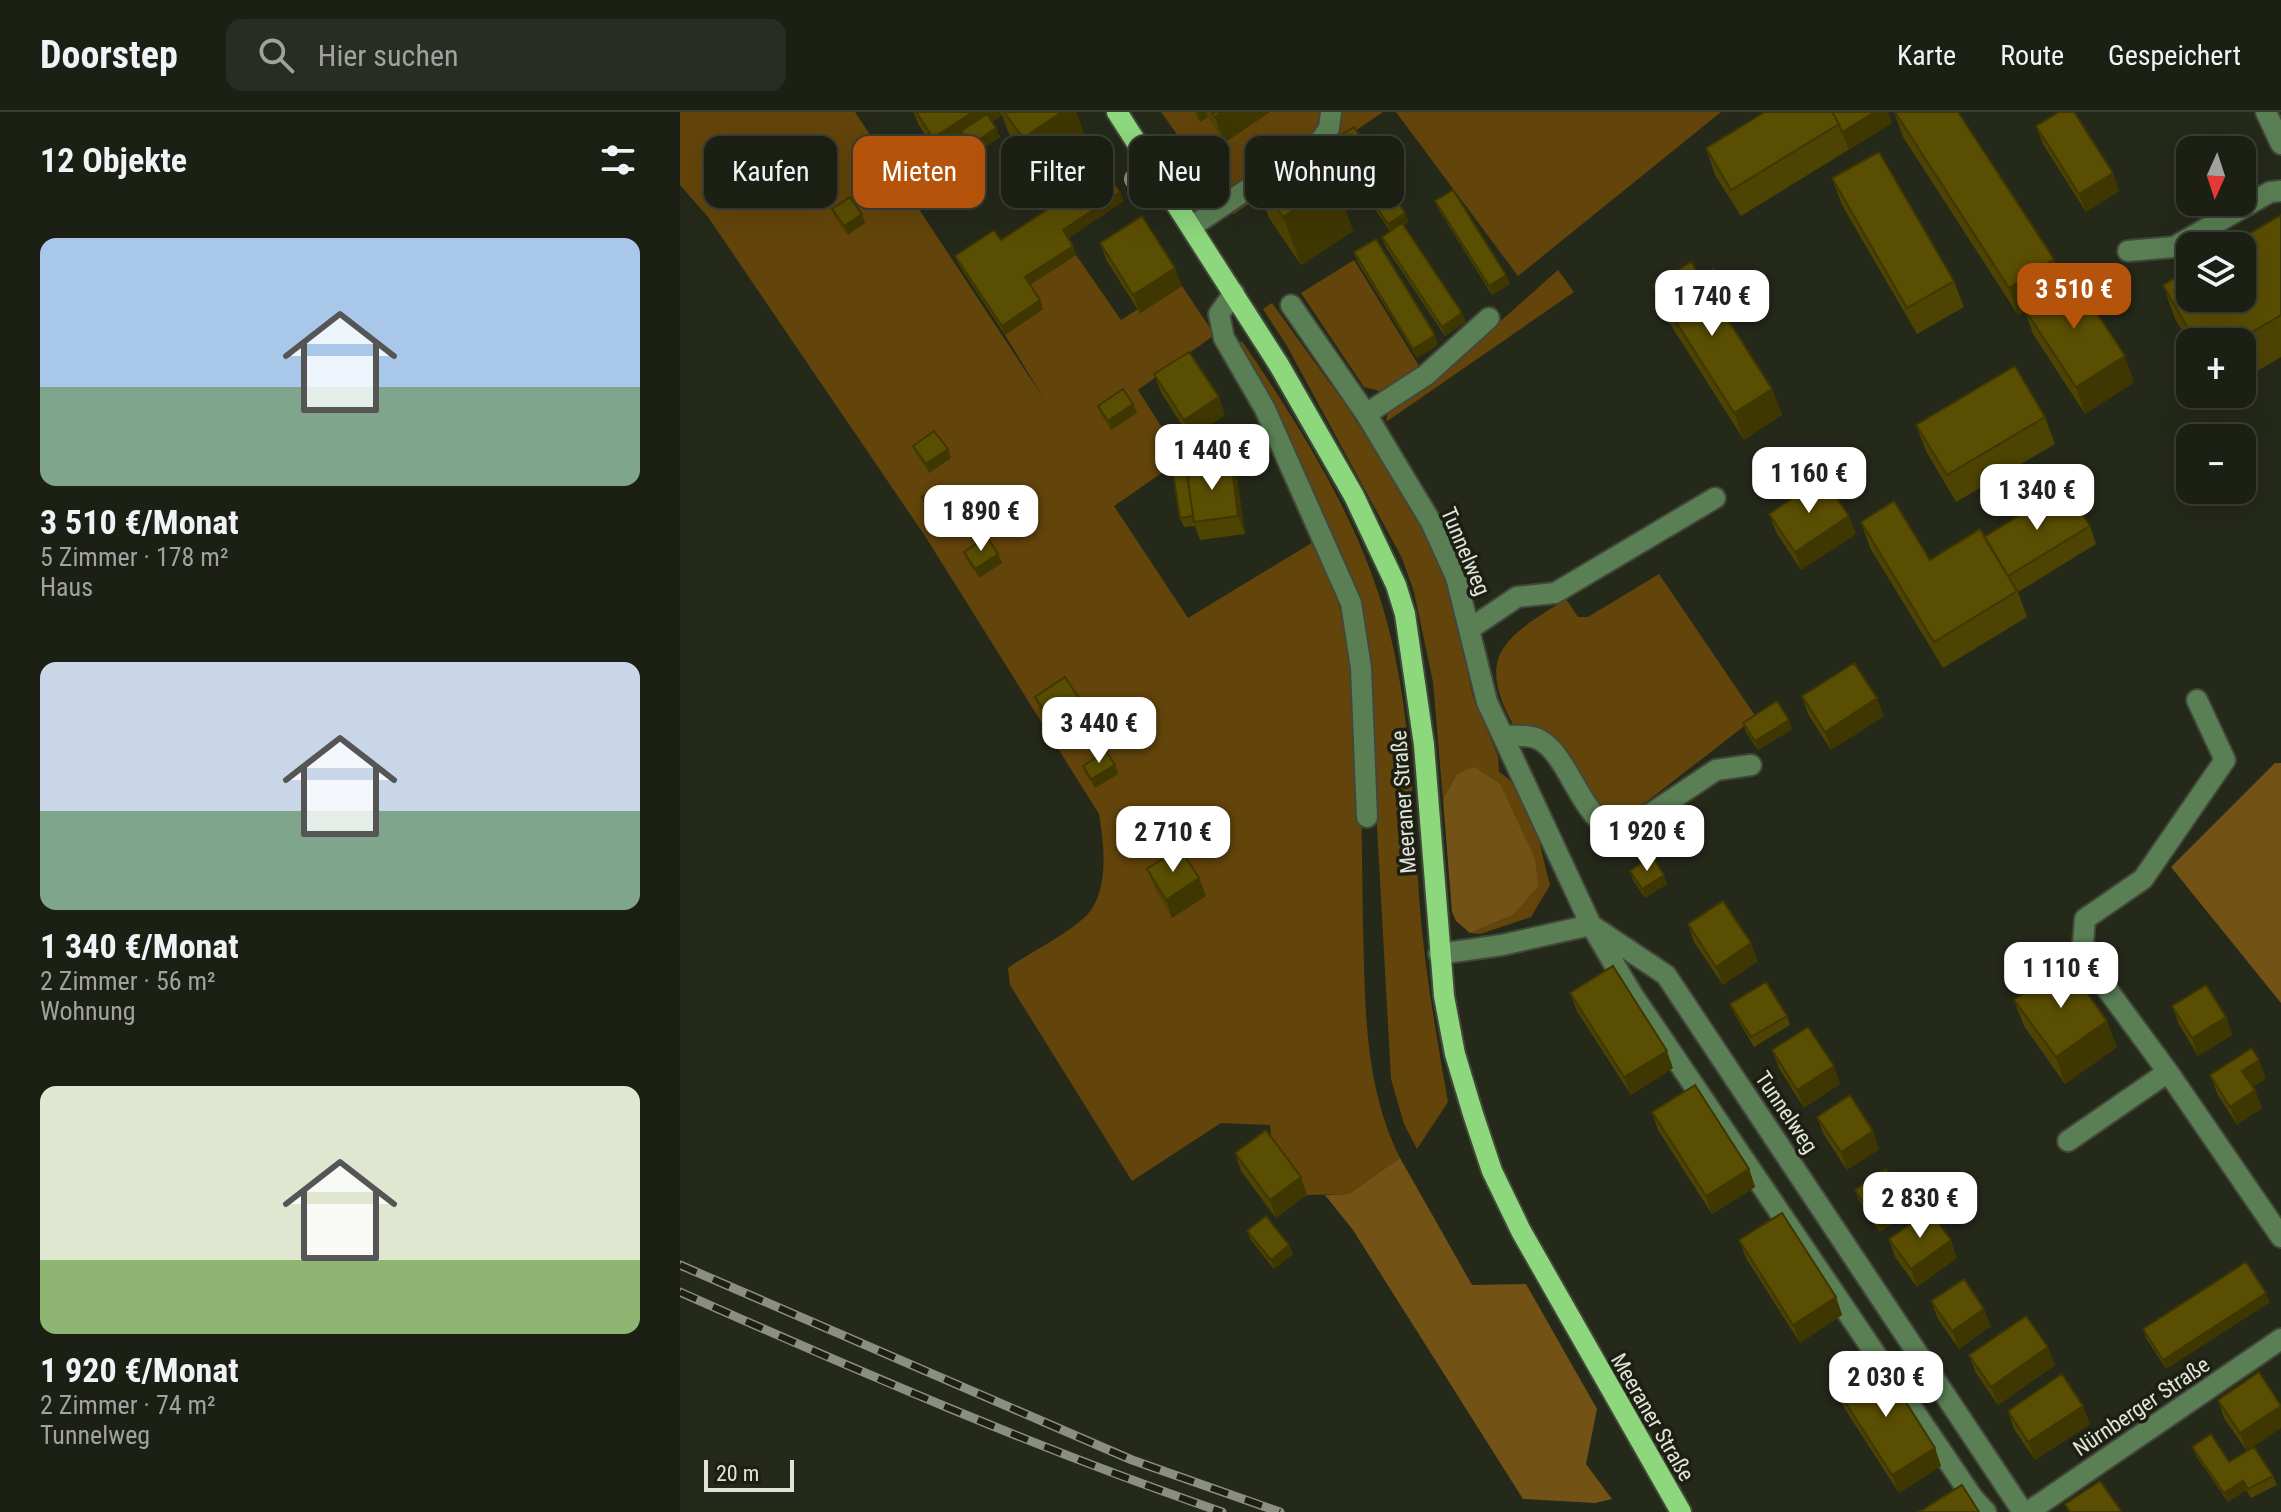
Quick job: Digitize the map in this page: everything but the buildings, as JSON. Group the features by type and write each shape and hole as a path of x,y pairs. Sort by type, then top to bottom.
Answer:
{"main road":[{"name":"Meeraner Straße","path":"1117,112 1234,293 1354,496 1396,585 1407,629 1424,745 1439,954 1455,1054 1492,1171 1555,1293 1681,1512"}],"street":[{"path":"1191,227 1321,140 1329,128 1331,112"},
{"path":"2266,112 2281,144"},
{"path":"2128,251 2174,247 2270,192 2281,191"},
{"path":"1234,293 1219,314 1224,338 1265,409 1351,603 1361,668 1367,817"},
{"name":"Tunnelweg","path":"1291,305 1366,414 1431,522 1456,577 1487,702 1591,925 1632,994 1986,1512"},
{"path":"1366,414 1426,375 1489,318"},
{"path":"1471,628 1517,597 1555,593 1715,498"},
{"path":"2197,700 2225,760 2143,879 2085,919 2082,955 2168,1072 2281,1237"},
{"path":"1503,736 1536,737 1550,746 1590,810 1609,829 1618,831 1628,829 1716,770 1751,765"},
{"path":"1439,954 1502,945 1591,925"},
{"name":"Tunnelweg","path":"1591,925 1666,975 2026,1512"},
{"path":"2068,1141 2168,1072"},
{"name":"Nürnberger Straße","path":"2026,1512 2281,1339"}],"shaded area":[{"path":"680,112 855,112 871,136 853,136 853,208 918,208 1044,399 1005,335 1043,309 1028,286 1076,255 1121,320 1138,309 1140,313 1182,286 1212,331 1213,336 1138,390 1182,459 1114,506 1188,618 1315,541 1333,585 1344,629 1356,713 1369,1044 1379,1102 1400,1158 1349,1194 1307,1195 1272,1148 1270,1125 1221,1123 1132,1181 1010,985 1008,968 1068,930 1094,906 1103,867 1099,814 925,536 708,217 680,185"},
{"path":"1161,112 1383,112 1348,136 1245,136 1245,206 1234,214 1229,207 1229,136 1178,136"},
{"path":"1396,112 1721,112 1518,276"},
{"path":"1354,260 1421,369 1383,392 1364,387 1301,293"},
{"path":"1558,270 1574,292 1386,422 1388,410 1451,365"},
{"path":"1272,303 1347,407 1430,537 1457,613 1472,694 1498,756 1499,772 1520,793 1534,822 1550,885 1531,917 1480,934 1470,933 1513,915 1500,784 1474,768 1457,774 1443,799 1433,682 1414,592 1402,558 1287,346 1263,309"},
{"path":"1242,341 1288,410 1349,520 1380,598 1398,670 1407,734 1424,949 1448,1102 1417,1149 1404,1124 1391,1079 1367,645 1235,346"},
{"path":"1659,574 1756,717 1619,823 1591,796 1576,767 1556,741 1538,732 1514,726 1502,701 1497,663 1513,636 1566,599 1578,617 1588,617"},
{"path":"2275,763 2281,763 2281,1003 2171,867"},
{"path":"1474,767 1500,784 1535,859 1538,886 1513,915 1470,933 1456,921 1452,912 1443,799 1457,774"},
{"path":"1400,1158 1472,1285 1526,1284 1597,1409 1586,1464 1612,1499 1595,1503 1523,1499 1353,1230 1325,1195 1349,1194"}],"railway":[{"path":"680,1265 1132,1460 1280,1512"},
{"path":"680,1292 949,1408 1084,1462 1222,1512"}]}
